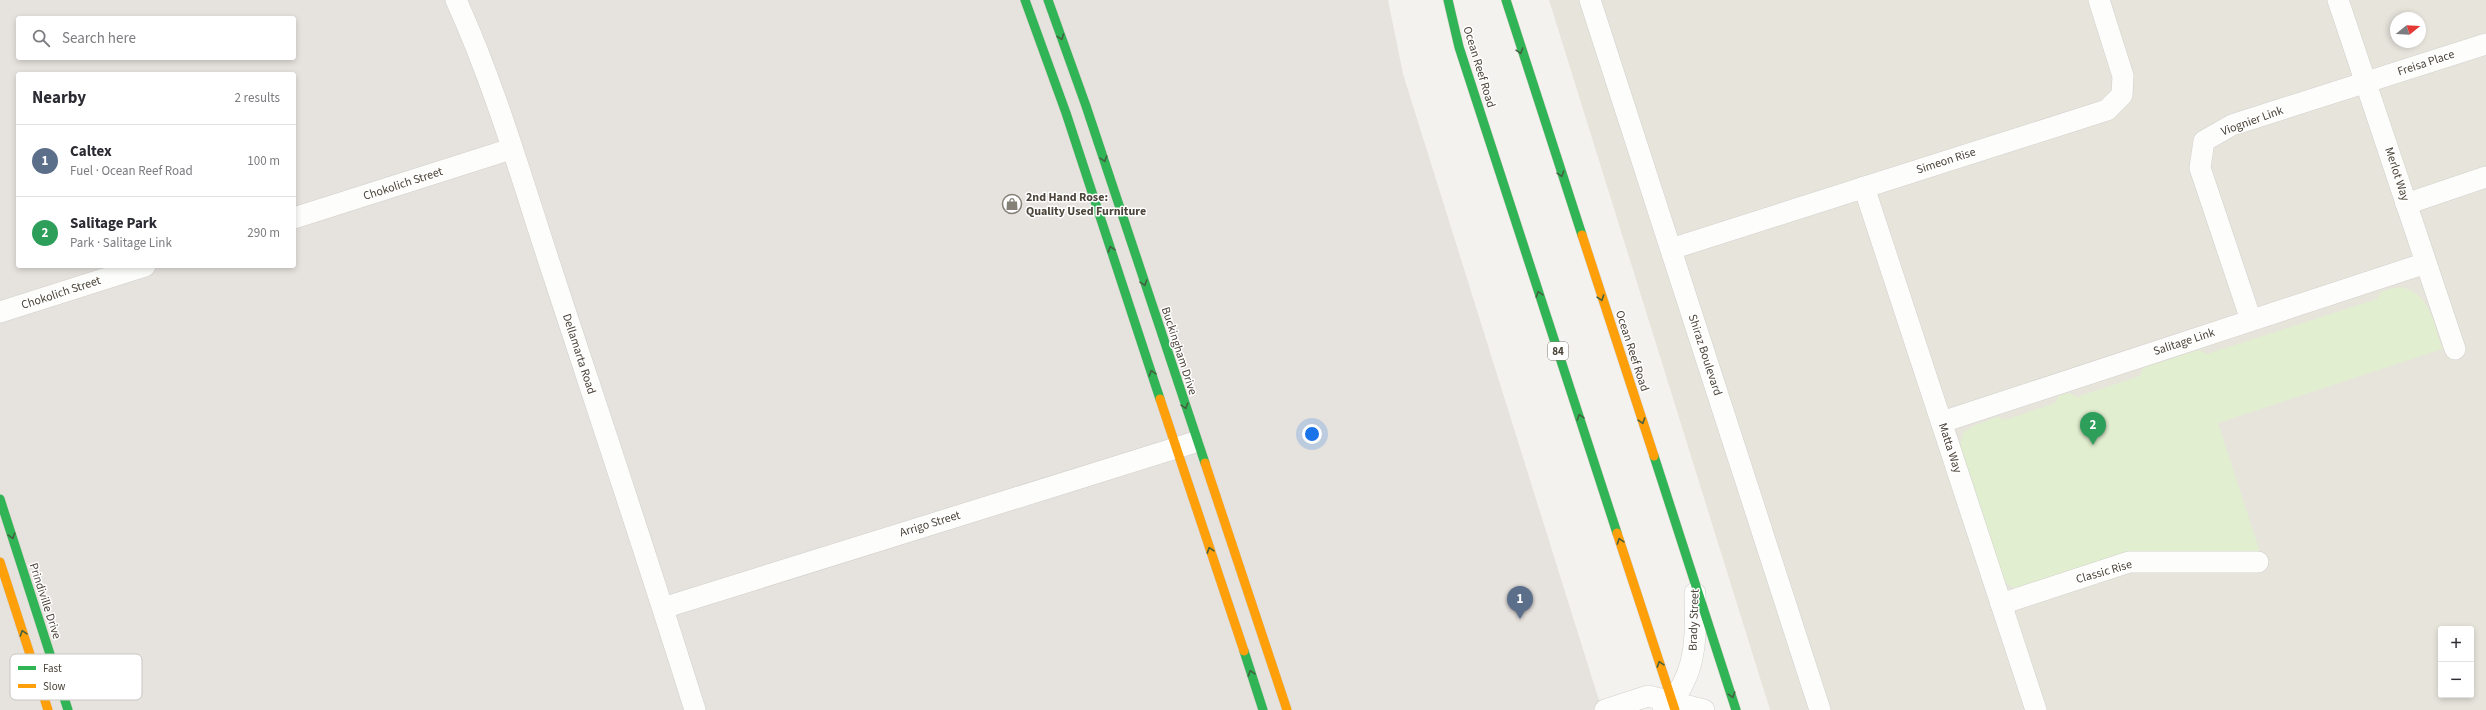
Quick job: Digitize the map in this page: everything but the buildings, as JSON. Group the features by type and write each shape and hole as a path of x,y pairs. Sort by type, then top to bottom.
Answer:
{"street":[{"name":"Dellamarta Road","path":"456,0 472,35 511,149 663,608 695,710"},
{"path":"1025,0 1066,113 1263,710"},
{"name":"Buckingham Drive","path":"1048,0 1086,106 1287,710"},
{"name":"Ocean Reef Road","path":"1448,0 1459,47 1670,707"},
{"name":"Ocean Reef Road","path":"1506,0 1736,710"},
{"name":"Shiraz Boulevard","path":"1590,0 1820,710"},
{"name":"Simeon Rise","path":"1671,249 2107,110 2122,95 2123,76 2099,0"},
{"name":"Merlot Way","path":"2338,0 2455,349"},
{"name":"Freisa Place","path":"2366,82 2486,44"},
{"name":"Viognier Link","path":"2250,320 2200,168 2204,140 2232,125 2366,82"},
{"name":"Chokolich Street","path":"296,217 511,149"},
{"path":"2406,204 2486,177"},
{"name":"Matta Way","path":"1864,187 2036,710"},
{"name":"Salitage Link","path":"1942,422 2426,263"},
{"name":"Chokolich Street","path":"0,312 139,268"},
{"name":"Arrigo Street","path":"663,608 1197,441"},
{"name":"Prindiville Drive","path":"0,499 50,654"},
{"path":"0,562 30,654"},
{"name":"Classic Rise","path":"2001,604 2129,562 2258,562"},
{"name":"Brady Street","path":"1670,707 1686,682 1693,656 1696,630 1695,582"},
{"path":"1605,710 1648,696 1670,707 1704,710"},
{"path":"45,700 48,710"},
{"name":"Prindiville Drive","path":"65,700 68,710"}],"shaded area":[{"path":"0,0 1388,0 1403,74 1602,710 0,710"},
{"path":"1549,0 2486,0 2486,710 1770,710"}],"green space":[{"path":"2400,287 2410,290 2424,302 2433,320 2442,349 2218,423 2260,552 2129,554 2016,589 2004,582 1958,456 1963,433 1973,426 1997,417 2005,420 2055,403 2059,396 2069,393 2077,397 2140,376 2143,368 2199,350 2207,354 2377,299 2382,291"}],"traffic: fast":[{"path":"1025,0 1066,113 1160,399"},
{"path":"1048,0 1086,106 1205,463"},
{"path":"1448,0 1459,47 1617,533"},
{"path":"1506,0 1582,235"},
{"path":"1654,456 1736,710"},
{"path":"0,499 50,654"},
{"path":"1244,651 1263,710"},
{"path":"65,700 68,710"}],"traffic: slow":[{"path":"1582,235 1654,456"},
{"path":"1160,399 1244,651"},
{"path":"1205,463 1287,710"},
{"path":"1617,533 1675,710"},
{"path":"0,562 30,654"},
{"path":"45,700 48,710"}],"place":[{"name":"2nd Hand Rose: Quality Used Furniture","path":"1012,204"},
{"name":"Salitage Park","path":"2093,445"},
{"name":"Caltex","path":"1520,619"}]}
